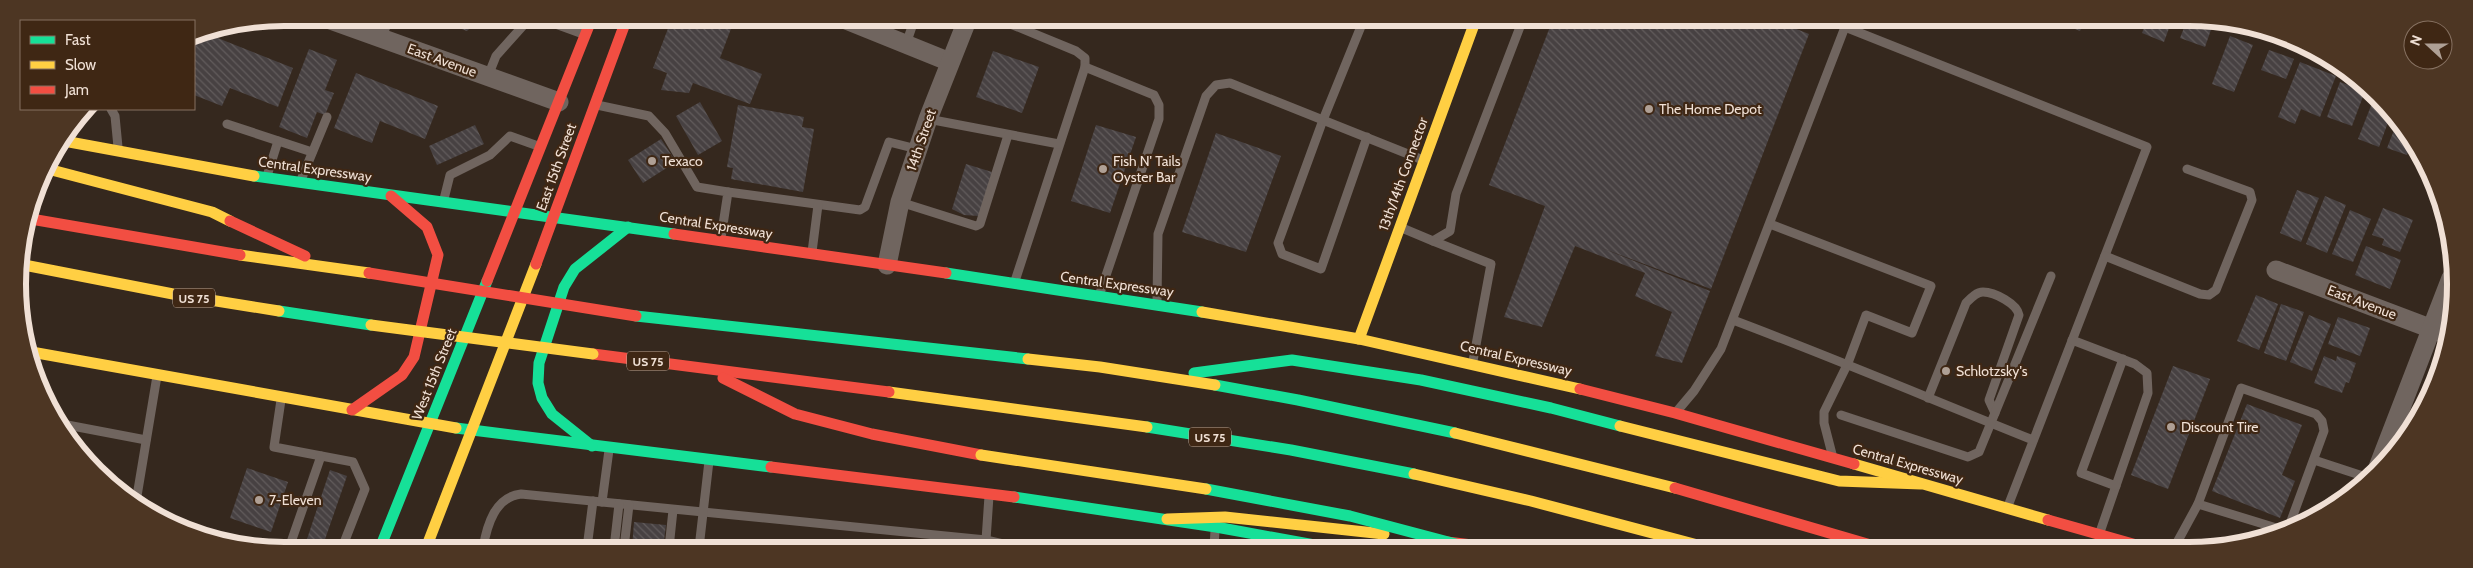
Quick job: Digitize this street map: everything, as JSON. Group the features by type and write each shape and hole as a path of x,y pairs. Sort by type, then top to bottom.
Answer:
{"main road":[{"name":"East 15th Street","path":"515,211 589,26"},
{"name":"East 15th Street","path":"472,431 554,217 624,26"},
{"name":"13th/14th Connector","path":"1359,340 1473,26"},
{"name":"Central Expressway","path":"69,142 267,178 628,227 1156,304 1359,340 1569,385 1675,413 2126,542"},
{"path":"53,170 212,212 329,267"},
{"path":"352,410 402,375 414,357 438,255 435,238 431,232 419,218 390,195"},
{"name":"West 15th Street","path":"382,542 431,425 515,211"},
{"path":"34,220 194,248 369,273 636,316 1167,377 1345,409 1535,450 1670,485 1861,542"},
{"path":"592,447 552,414 542,398 538,383 539,363 564,287 575,269 628,227"},
{"name":"US 75","path":"27,266 192,298 371,325 1104,420 1298,452 1490,492 1686,542"},
{"path":"36,353 431,425 592,447 989,493 1167,519 1297,542"},
{"path":"1167,377 1292,360 1421,380 1523,402 1673,438 1752,461 1840,481 1921,484"},
{"path":"704,368 795,414 872,434 981,455 1194,486 1267,499 1353,517 1448,542"},
{"path":"428,542 472,431"},
{"path":"1167,519 1244,519 1445,542"}],"street":[{"name":"East Avenue","path":"347,26 559,102"},
{"path":"861,26 950,62"},
{"name":"14th Street","path":"887,265 900,202 928,119 965,26"},
{"name":"East Avenue","path":"2276,270 2442,333"},
{"path":"2393,441 2447,286"}],"lane":[{"path":"381,38 386,26"},
{"path":"488,76 496,56 523,26"},
{"path":"561,26 585,35"},
{"path":"906,44 912,26"},
{"path":"1014,284 1058,144 1086,67 1085,58 1076,51 1015,26"},
{"path":"1361,26 1323,120 1278,243 1282,254 1321,268 1367,137"},
{"path":"1433,240 1450,231 1456,194 1520,26"},
{"path":"1675,413 1694,391 1714,362 1733,320 1842,26"},
{"path":"1850,26 2147,147 2007,508"},
{"path":"1086,67 1154,95 1159,105 1159,119 1099,296"},
{"path":"1156,304 1158,234 1206,96 1216,85 1230,83 1424,160"},
{"path":"596,104 649,116 664,133 697,187 818,205 862,210 865,207 889,142 918,149"},
{"path":"112,110 115,116 119,152"},
{"path":"300,183 327,117"},
{"path":"928,119 1058,144"},
{"path":"227,124 312,152"},
{"path":"900,202 976,226 980,224 1008,135"},
{"path":"443,202 450,175 490,155 510,136 541,147"},
{"path":"267,178 278,141"},
{"path":"2105,256 2200,294 2209,295 2216,290 2252,200 2250,192 2187,169"},
{"path":"720,241 728,192"},
{"path":"812,255 818,205"},
{"path":"1770,224 1931,286 1912,333 1866,315 1848,363 1824,412 1824,423 1832,458"},
{"path":"1399,227 1491,264 1472,364"},
{"path":"1841,414 1968,457 1980,452 2051,276"},
{"path":"1928,398 1966,303 1975,295 1984,292 2010,301 2018,308 2019,315 1989,400 1996,413"},
{"path":"1733,320 1848,363 1928,398 2033,440"},
{"path":"2072,340 2135,364 2147,373 2148,393 2099,534"},
{"path":"2116,486 2081,473 2123,359"},
{"path":"137,495 157,375"},
{"path":"2177,542 2198,504 2241,388 2316,414 2322,421 2324,431 2291,521"},
{"path":"282,397 274,447 353,462 366,489 344,542"},
{"path":"69,425 146,440"},
{"path":"588,542 609,449"},
{"path":"291,542 321,456"},
{"path":"2314,460 2361,476"},
{"path":"700,542 709,461"},
{"path":"986,540 989,493"},
{"path":"485,542 496,508 511,495 521,494 995,542"},
{"path":"615,542 619,504"},
{"path":"2198,504 2274,527"},
{"path":"625,542 629,505"},
{"path":"670,542 673,510"},
{"path":"1215,542 1216,527"}],"building":[{"path":"453,26 472,26 467,31"},
{"path":"669,26 732,26 720,58 762,74 750,104 693,83 689,93 661,90 667,73 653,68"},
{"name":"The Home Depot","path":"1550,26 1789,26 1809,34 1711,289 1599,247 1710,291 1682,363 1655,356 1672,312 1635,296 1645,273 1575,246 1542,327 1504,317 1545,206 1489,185"},
{"path":"2068,26 2082,26 2080,31"},
{"path":"2145,26 2170,26 2164,42 2142,33"},
{"path":"2185,26 2212,27 2205,47 2180,38"},
{"path":"213,36 293,68 278,107 230,88 222,106 195,95 195,42"},
{"path":"2230,36 2253,45 2234,92 2212,84"},
{"path":"309,49 337,60 325,90 334,93 325,115 317,112 307,138 279,127"},
{"path":"2269,50 2294,59 2286,79 2261,70"},
{"path":"993,51 1039,67 1022,113 976,97"},
{"path":"2300,62 2336,76 2320,117 2301,109 2295,124 2278,117"},
{"path":"356,73 438,106 425,139 380,121 372,143 334,128"},
{"path":"2340,82 2356,88 2364,95 2352,126 2327,117"},
{"path":"700,102 722,141 698,155 676,116"},
{"path":"2372,103 2388,121 2379,147 2358,139"},
{"path":"738,105 804,117 802,127 814,129 803,192 731,179 733,168 727,167"},
{"path":"475,125 484,144 437,165 429,146"},
{"name":"Fish N' Tails Oyster Bar","path":"1096,125 1136,137 1110,213 1071,201"},
{"path":"2394,129 2409,150 2407,155 2387,148"},
{"path":"1216,133 1281,156 1246,252 1182,232"},
{"name":"Texaco","path":"661,139 676,162 643,183 628,160"},
{"path":"966,164 992,172 979,216 964,215 952,209"},
{"path":"2297,190 2319,198 2301,242 2280,233"},
{"path":"2325,196 2346,205 2327,253 2306,244"},
{"path":"2383,208 2413,220 2400,252 2382,245 2384,239 2372,235"},
{"path":"2350,210 2371,219 2353,262 2332,254"},
{"path":"2366,246 2401,260 2390,289 2355,275"},
{"path":"2256,295 2278,304 2259,350 2237,341"},
{"path":"2281,304 2304,312 2286,361 2264,353"},
{"path":"2309,315 2331,324 2312,371 2290,362"},
{"path":"2338,317 2370,328 2360,356 2328,344"},
{"path":"2324,356 2336,361 2337,356 2356,363 2349,383 2346,382 2342,393 2314,383"},
{"name":"Discount Tire","path":"2173,366 2210,379 2168,489 2131,475"},
{"path":"2247,404 2302,425 2282,475 2295,481 2280,518 2212,491"},
{"name":"7-Eleven","path":"247,468 288,482 271,532 230,518"},
{"path":"330,470 347,476 324,542 306,542"},
{"path":"634,522 666,525 664,542 632,542"}],"traffic: fast":[{"path":"254,176 674,234"},
{"path":"592,446 552,414 542,398 538,383 539,363 564,287 575,269 628,227"},
{"path":"946,273 1202,312"},
{"path":"382,542 487,281"},
{"path":"279,311 371,325"},
{"path":"636,316 1028,359"},
{"path":"1194,373 1292,360 1421,380 1551,408 1620,426"},
{"path":"1215,385 1298,400 1455,433"},
{"path":"1147,427 1291,450 1414,474"},
{"path":"456,428 771,467"},
{"path":"1206,489 1350,516 1448,542"},
{"path":"1014,497 1216,527 1298,542"}],"traffic: slow":[{"path":"1359,339 1473,26"},
{"path":"69,142 254,176"},
{"path":"53,170 212,212 230,221"},
{"path":"240,255 369,273"},
{"path":"428,542 536,264"},
{"path":"27,266 173,294 279,311"},
{"path":"1202,312 1359,339 1580,389"},
{"path":"371,325 593,354"},
{"path":"36,353 456,428"},
{"path":"1028,359 1100,367 1215,385"},
{"path":"889,392 1147,427"},
{"path":"1620,426 1839,481 1921,484"},
{"path":"1455,433 1675,488"},
{"path":"981,455 1206,489"},
{"path":"1854,464 2048,520"},
{"path":"1414,474 1531,501 1686,542"},
{"path":"1167,519 1225,517 1384,534"}],"traffic: jam":[{"path":"487,281 589,26"},
{"path":"536,264 624,26"},
{"path":"352,410 402,375 414,357 438,255 427,227 391,196"},
{"path":"34,220 240,255"},
{"path":"230,221 305,256"},
{"path":"674,234 946,273"},
{"path":"369,273 636,316"},
{"path":"593,354 889,392"},
{"path":"723,378 795,414 872,434 981,455"},
{"path":"1580,389 1675,413 1854,464"},
{"path":"771,467 1014,497"},
{"path":"1675,488 1860,542"},
{"path":"2048,520 2126,542"}],"place":[{"name":"The Home Depot","path":"1649,109"},
{"name":"Texaco","path":"652,161"},
{"name":"Fish N' Tails Oyster Bar","path":"1103,169"},
{"name":"Schlotzsky's","path":"1946,371"},
{"name":"Discount Tire","path":"2171,427"},
{"name":"7-Eleven","path":"259,500"}]}
